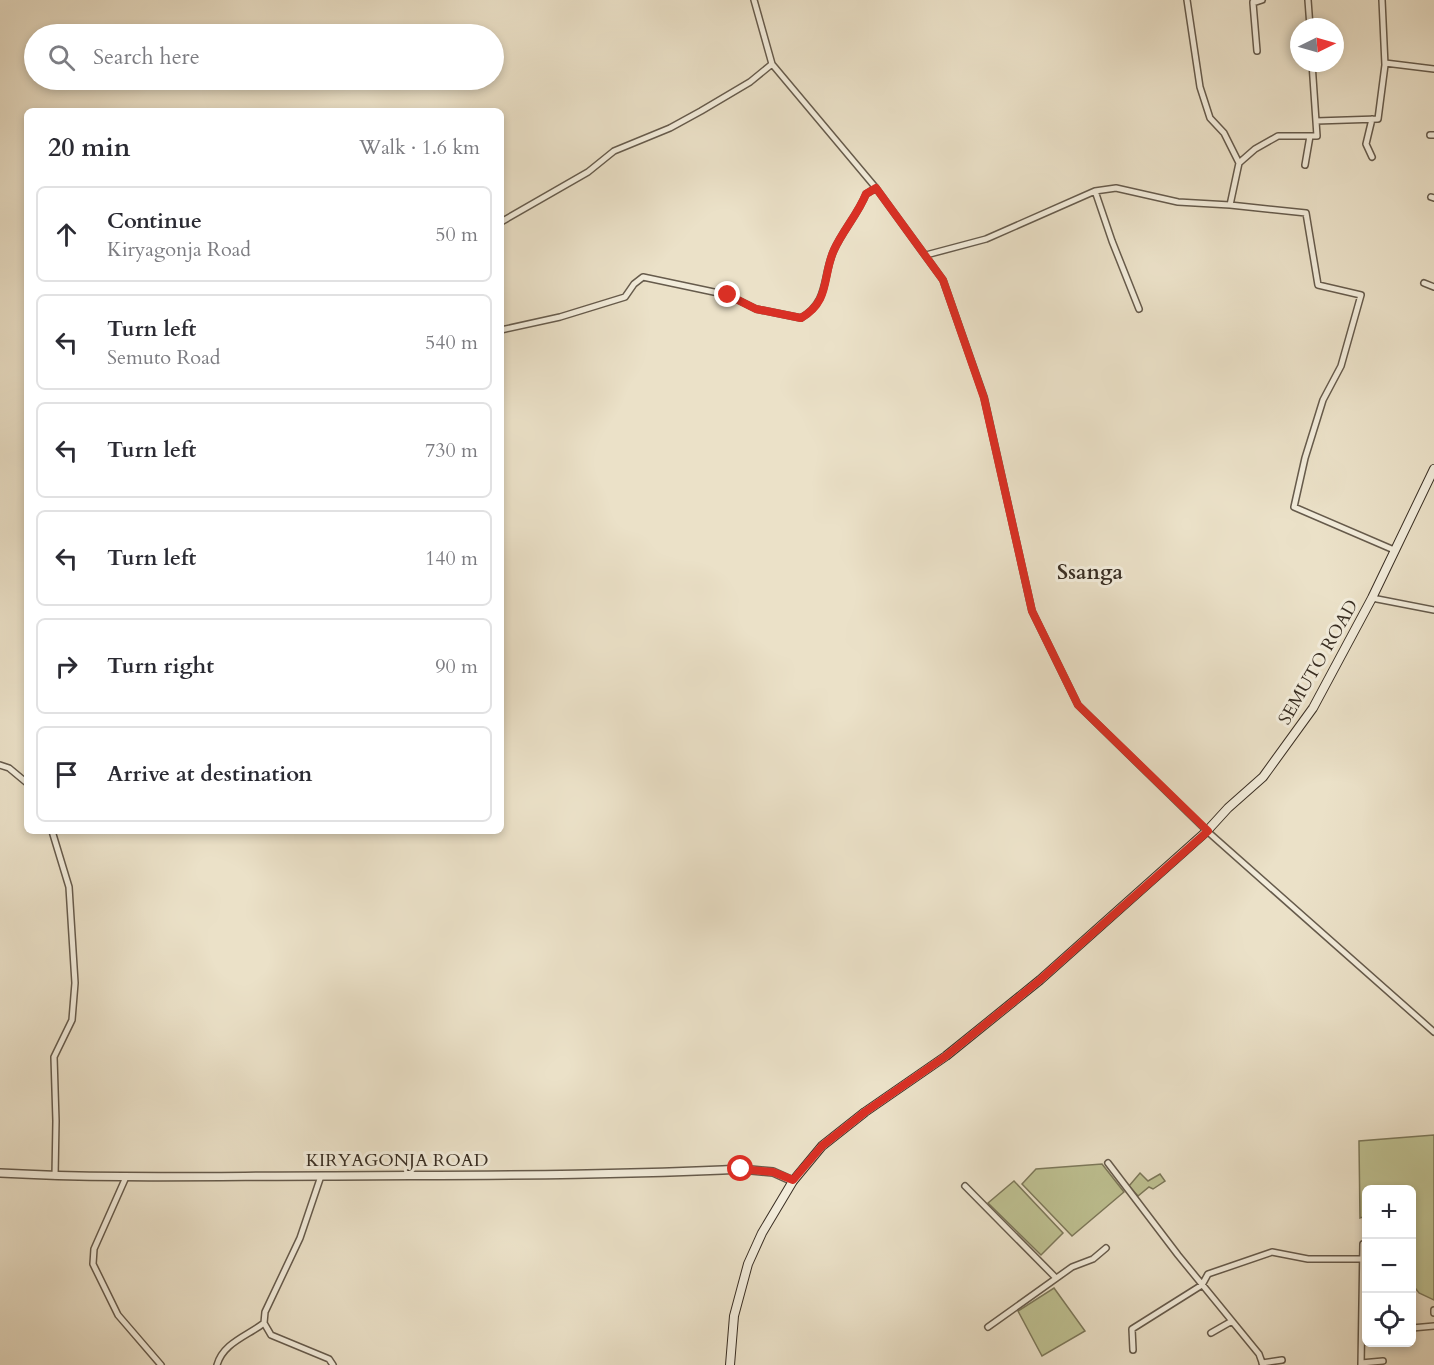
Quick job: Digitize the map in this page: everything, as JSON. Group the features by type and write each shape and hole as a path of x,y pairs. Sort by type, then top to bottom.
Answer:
{"main road":[{"name":"SEMUTO ROAD","path":"730,1365 734,1316 748,1264 762,1233 793,1180 822,1146 865,1112 946,1056 1040,980 1208,831 1228,808 1263,777 1313,708 1372,598 1434,469"}],"street":[{"path":"754,0 772,64 876,188 943,280 984,398 1032,611 1078,705 1208,831 1434,1032"},
{"path":"1187,0 1203,98 1210,118 1224,133 1239,163"},
{"path":"1257,51 1253,2 1262,0"},
{"path":"1308,0 1309,18"},
{"path":"1316,120 1378,119 1385,63 1382,0"},
{"path":"1385,63 1434,69"},
{"path":"504,220 588,172 614,151 670,128 750,82 772,64"},
{"path":"1230,205 1239,163 1255,149 1278,136 1317,136 1313,72"},
{"path":"1372,119 1366,144 1372,157"},
{"path":"1305,165 1310,136"},
{"path":"504,329 560,317 625,297 633,284 643,277 728,295 756,309 801,318 813,311 825,289 833,252 849,222 861,207 866,194 876,188"},
{"path":"926,255 986,239 1095,191 1116,188 1178,202 1306,213 1318,285 1361,295 1341,366 1323,400 1294,507 1394,550"},
{"path":"1095,191 1139,309"},
{"path":"1424,283 1434,287"},
{"path":"1372,598 1434,610"},
{"path":"0,765 9,768 24,780"},
{"path":"53,834 69,887 75,982 72,1020 54,1057 55,1176"},
{"path":"1108,1163 1202,1285 1259,1354 1262,1364 1282,1360"},
{"name":"KIRYAGONJA ROAD","path":"0,1173 126,1177 321,1176 741,1169 773,1172 793,1180"},
{"path":"321,1176 300,1238 265,1312 264,1323 271,1335 329,1359 333,1365"},
{"path":"126,1177 94,1249 93,1264 118,1316 161,1365"},
{"path":"965,1186 1056,1278"},
{"path":"988,1327 1072,1267 1093,1259 1106,1248"},
{"path":"1133,1350 1132,1329 1202,1285 1208,1274 1272,1252 1308,1259 1362,1258"},
{"path":"1211,1333 1232,1322"},
{"path":"217,1365 219,1356 237,1339 249,1335 264,1323"},
{"path":"1416,1328 1434,1326"},
{"path":"1363,1347 1361,1364 1383,1361"}],"green space":[{"path":"1434,1135 1434,1300 1416,1289 1416,1185 1362,1185 1362,1217 1360,1218 1359,1141"},
{"path":"1102,1164 1124,1192 1072,1236 1022,1184 1036,1169"},
{"path":"1140,1173 1148,1181 1160,1174 1165,1181 1153,1189 1149,1187 1138,1196 1129,1186"},
{"path":"1014,1181 1063,1233 1041,1255 988,1203"},
{"path":"1054,1288 1085,1331 1042,1356 1018,1311"}],"district":[{"name":"Ssanga","path":"1090,572"}],"route":[{"path":"728,295 756,309 801,318 813,311 825,289 833,252 849,222 861,207 866,194 876,188 943,280 984,398 1032,611 1078,705 1208,831 1040,980 946,1056 865,1112 844,1131 822,1146 793,1180 773,1172 741,1169"}]}
